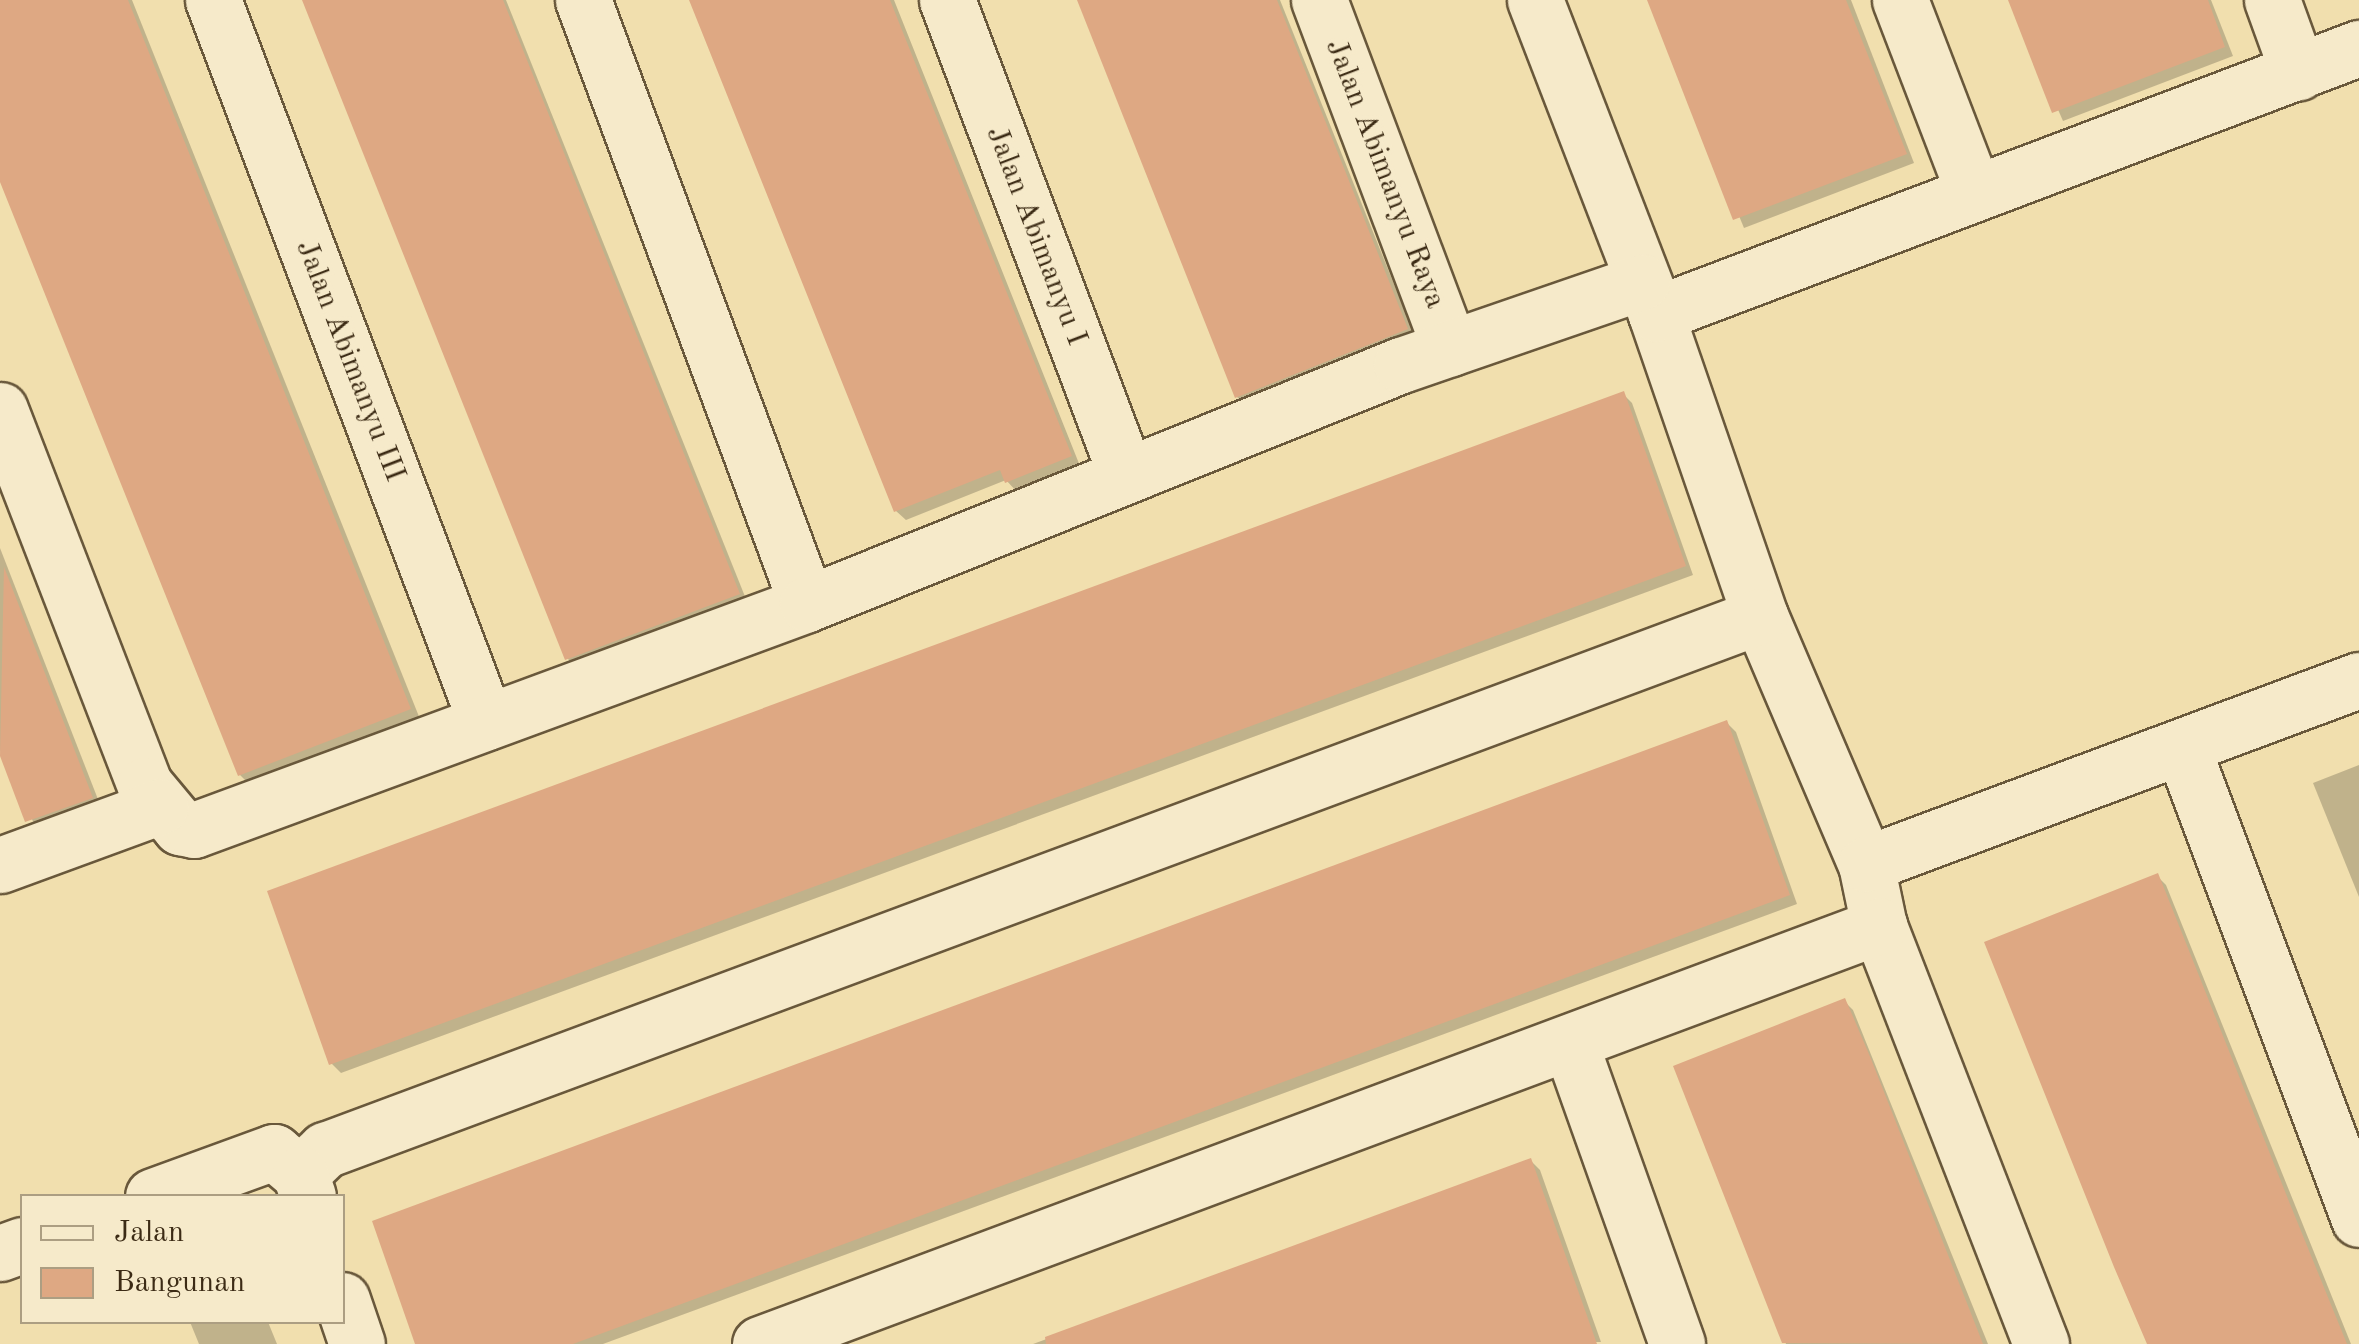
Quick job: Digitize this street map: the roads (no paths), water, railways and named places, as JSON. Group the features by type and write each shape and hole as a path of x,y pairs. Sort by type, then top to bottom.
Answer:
{"street":[{"name":"Jalan Abimanyu III","path":"213,0 486,722"},
{"path":"584,0 808,604"},
{"name":"Jalan Abimanyu I","path":"947,0 1125,472"},
{"name":"Jalan Abimanyu Raya","path":"1319,0 1450,348"},
{"path":"1535,0 1649,298 1760,616 1866,864 1879,926 2040,1344"},
{"path":"1900,0 1974,194"},
{"path":"2272,0 2298,72"},
{"path":"0,410 145,785 180,827 194,830 808,604 1125,472 1450,348 1649,298 1974,194 2359,48"},
{"path":"158,1194 274,1152 304,1186 325,1150 1760,616"},
{"path":"1866,864 2359,680"},
{"path":"2182,747 2359,1219"},
{"path":"0,864 161,806"},
{"path":"760,1344 1879,926"},
{"path":"1570,1043 1677,1344"},
{"path":"345,1309 357,1344"}]}
